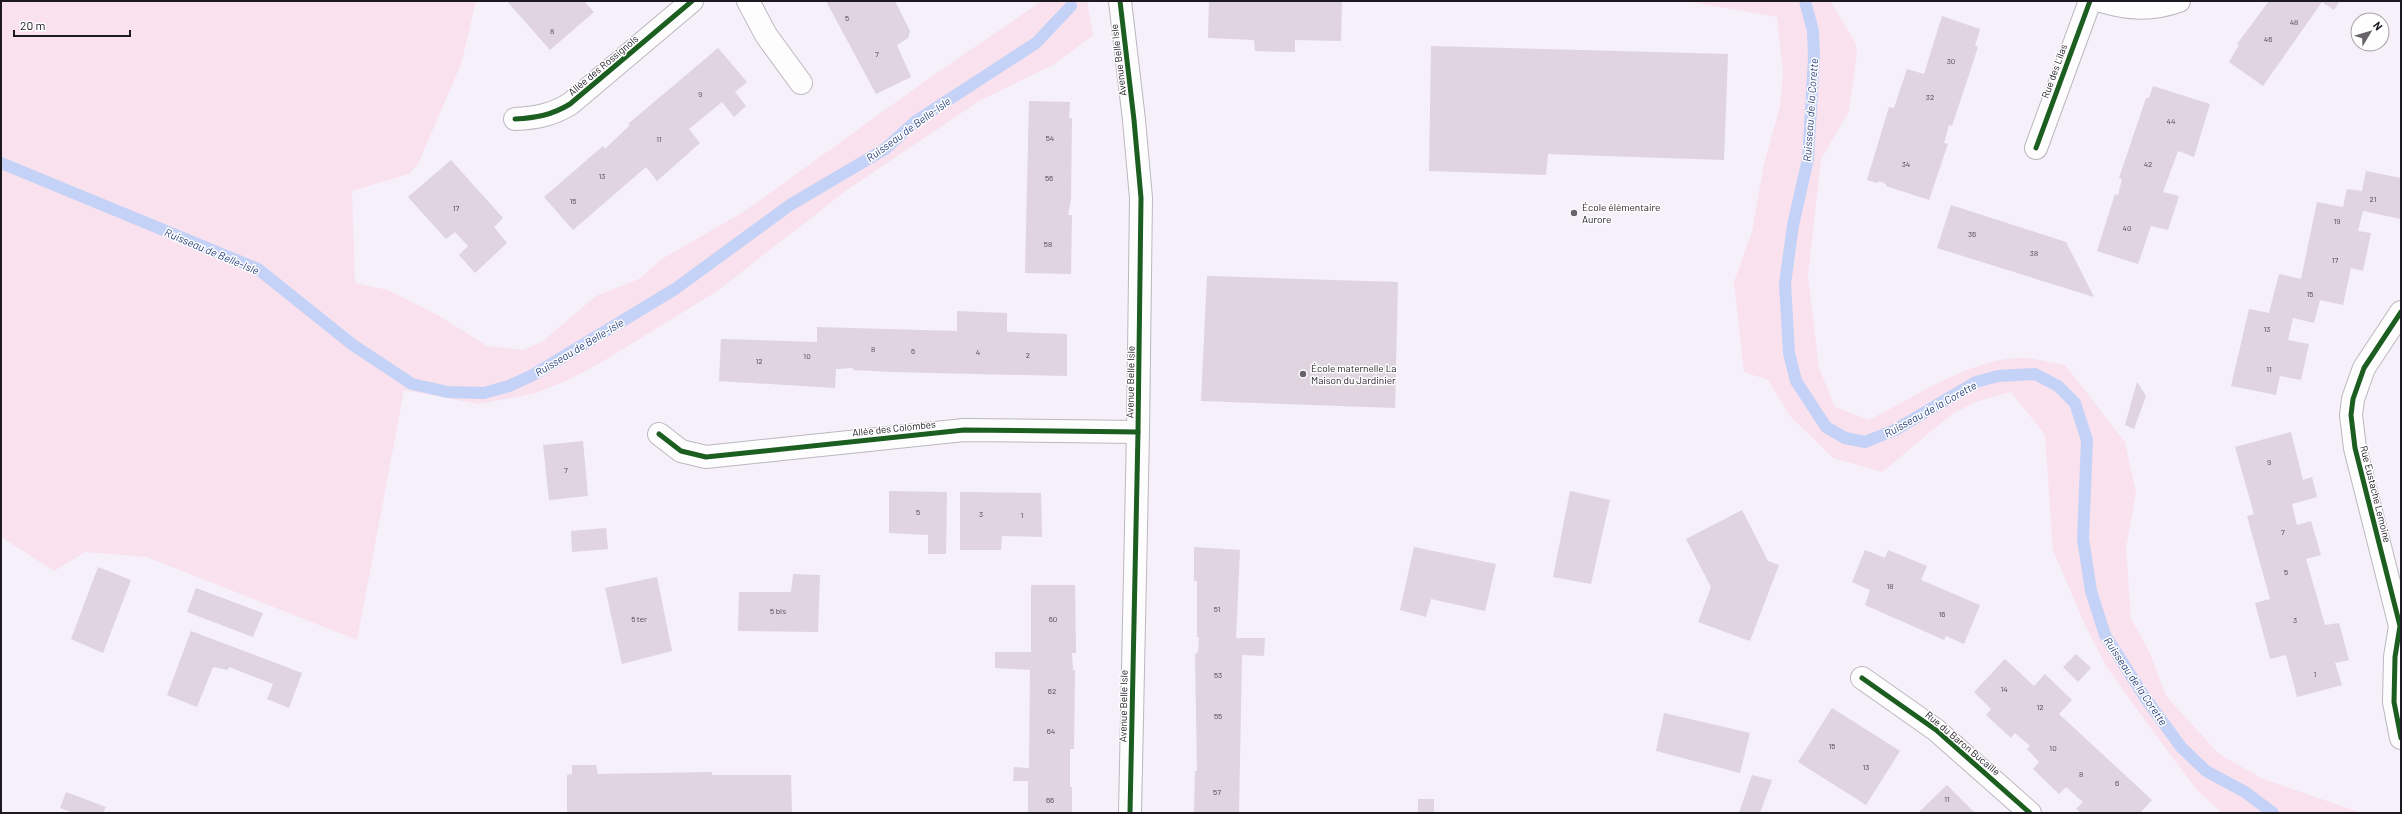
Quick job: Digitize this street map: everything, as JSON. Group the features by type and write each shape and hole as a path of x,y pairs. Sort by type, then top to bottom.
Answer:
{"street":[{"name":"Allée des Rossignols","path":"515,119 539,118 555,113 570,104 692,1"},
{"path":"748,1 766,35 801,83"},
{"name":"Avenue Belle Isle","path":"1120,1 1134,120 1141,198 1130,813"},
{"name":"Rue des Lilas","path":"2036,148 2090,1"},
{"path":"2100,1 2140,9 2165,6 2179,1"},
{"name":"Rue Eustache Lemoine","path":"2401,312 2364,368 2353,399 2351,415 2355,448 2401,626 2395,657 2394,702 2401,738"},
{"name":"Allée des Colombes","path":"659,434 680,451 706,457 964,430 1138,432"},
{"name":"Rue du Baron Bucaille","path":"1862,678 1936,730 2030,813"}],"shaded area":[{"path":"1,1 476,1 461,64 418,164 409,174 352,191 355,283 388,290 441,317 487,346 523,350 542,342 596,296 639,279 662,259 745,211 928,79 1042,1 1087,1 1093,35 1053,65 979,101 847,190 717,291 602,362 566,381 536,393 479,404 404,390 357,640 147,557 85,552 54,571 1,537"},
{"path":"1684,1 1830,1 1855,42 1857,53 1849,111 1821,159 1808,276 1819,368 1835,407 1869,420 1940,382 1978,366 2017,358 2035,359 2065,365 2125,442 2136,493 2126,548 2131,619 2149,651 2166,696 2219,754 2263,779 2362,813 2222,813 2196,789 2106,666 2086,627 2053,550 2045,435 2011,392 1978,401 1952,414 1882,472 1833,458 1790,416 1768,380 1744,372 1734,282 1752,232 1764,164 1780,106 1783,73 1777,17"}],"building":[{"path":"507,1 584,1 594,12 550,50"},
{"path":"826,1 895,1 910,31 908,38 897,45 911,77 876,94"},
{"path":"1209,1 1342,1 1341,41 1295,40 1295,52 1255,51 1254,40 1208,38"},
{"path":"2269,1 2340,1 2334,10 2322,2 2263,86 2229,62 2239,45 2237,44"},
{"path":"1942,16 1980,29 1975,46 1978,47 1952,126 1949,125 1944,143 1948,144 1929,200 1886,186 1886,184 1879,181 1877,183 1867,180 1889,107 1894,108 1907,69 1924,74"},
{"path":"1431,46 1728,54 1724,160 1548,154 1546,175 1429,171"},
{"path":"718,48 747,82 735,92 746,106 734,117 722,102 689,129 700,143 657,181 646,167 573,230 544,197 603,146 605,149 630,125 628,124"},
{"path":"2153,86 2210,104 2194,157 2178,151 2163,192 2179,196 2168,230 2151,226 2138,264 2097,251 2115,194 2118,195 2122,179 2119,178 2146,98 2149,98"},
{"path":"1029,101 1070,102 1069,118 1072,118 1071,199 1068,215 1072,215 1071,274 1025,273"},
{"path":"451,160 503,218 494,227 507,243 475,273 459,255 468,246 455,232 446,239 408,197"},
{"path":"2366,171 2401,178 2401,219 2363,211 2358,231 2371,233 2363,271 2351,268 2343,305 2320,300 2314,323 2293,318 2288,340 2309,344 2301,380 2280,376 2276,395 2231,386 2249,309 2269,313 2279,274 2301,279 2317,202 2343,207 2347,189 2362,191"},
{"path":"1951,205 2066,242 2094,297 1937,248"},
{"path":"1207,276 1398,282 1395,408 1201,401"},
{"path":"957,311 1007,313 1007,332 1067,334 1067,376 892,372 853,370 853,368 836,369 835,388 719,381 721,339 817,342 817,327 957,331"},
{"path":"2137,382 2146,396 2134,429 2125,425"},
{"path":"2291,432 2303,480 2312,477 2317,497 2292,504 2297,525 2311,521 2321,555 2306,559 2325,625 2339,623 2349,660 2335,663 2342,685 2297,697 2286,655 2270,659 2255,603 2270,599 2247,516 2254,514 2235,447"},
{"path":"583,441 588,496 549,500 543,445"},
{"path":"889,491 947,492 946,554 928,554 928,535 889,533"},
{"path":"1570,491 1610,500 1591,584 1553,577"},
{"path":"960,492 1041,493 1042,537 1002,536 1001,550 960,550"},
{"path":"1742,510 1768,561 1779,565 1750,641 1698,622 1711,587 1686,539"},
{"path":"606,528 608,549 572,552 571,531"},
{"path":"1194,547 1240,550 1236,638 1265,638 1264,656 1242,655 1239,813 1194,813 1195,771 1197,771 1195,654 1198,652 1199,637 1197,637 1197,581 1194,581"},
{"path":"1414,547 1496,564 1485,611 1431,599 1426,617 1400,610"},
{"path":"1865,550 1885,558 1888,550 1927,566 1921,580 1980,605 1964,644 1946,636 1944,640 1865,605 1870,590 1852,582"},
{"path":"98,567 131,580 103,653 71,639"},
{"path":"793,574 820,575 818,632 738,631 739,592 791,592"},
{"path":"657,577 672,651 622,664 605,588"},
{"path":"1031,585 1075,585 1076,653 1072,653 1073,670 1075,670 1074,749 1070,749 1072,813 1028,813 1028,781 1013,781 1014,767 1029,768 1030,670 995,668 995,652 1031,652"},
{"path":"196,588 263,613 253,637 187,612"},
{"path":"191,631 302,673 289,708 267,699 273,684 229,667 228,670 213,667 197,707 167,695"},
{"path":"2076,654 2091,668 2078,682 2063,667"},
{"path":"2005,659 2034,686 2045,674 2072,700 2059,714 2152,800 2140,813 2081,813 2076,809 2083,802 2066,787 2059,794 2033,769 2039,762 2027,749 2030,746 2015,733 2011,738 1986,715 1991,709 1974,692"},
{"path":"1832,708 1900,751 1866,805 1798,762"},
{"path":"1664,713 1750,733 1740,773 1656,751"},
{"path":"572,765 596,765 598,774 712,772 712,775 791,775 792,813 567,813 567,775 572,774"},
{"path":"1752,775 1772,780 1760,813 1739,813"},
{"path":"1947,785 1975,813 1918,813"},
{"path":"66,792 106,807 103,813 74,813 60,808"},
{"path":"1418,799 1434,799 1434,813 1418,813"}],"waterway":[{"name":"Ruisseau de la Corette","path":"1805,1 1813,31 1814,58 1808,159 1793,225 1785,284 1789,353 1796,381 1826,427 1845,438 1865,442 1895,430 1976,382 1998,376 2035,374 2058,386 2075,403 2087,440 2083,539 2091,591 2105,635 2146,699 2181,747 2206,771 2245,792 2273,813"},
{"name":"Ruisseau de Belle-Isle","path":"1,163 258,269 353,345 412,384 448,392 484,393 509,386 533,375 675,289 790,205 885,149 916,121 1036,43 1071,6"}],"cycle path":[{"path":"515,119 544,115 557,111 570,104 692,1"},
{"path":"1120,1 1134,120 1141,198 1130,813"},
{"path":"2036,148 2090,1"},
{"path":"2401,312 2364,368 2353,399 2351,415 2355,448 2400,626 2395,657 2394,702 2401,738"},
{"path":"659,434 681,451 706,457 964,430 1138,432"},
{"path":"1862,678 1936,730 2030,813"}],"place":[{"name":"École élémentaire Aurore","path":"1574,213"},
{"name":"École maternelle La Maison du Jardinier","path":"1303,374"}]}
